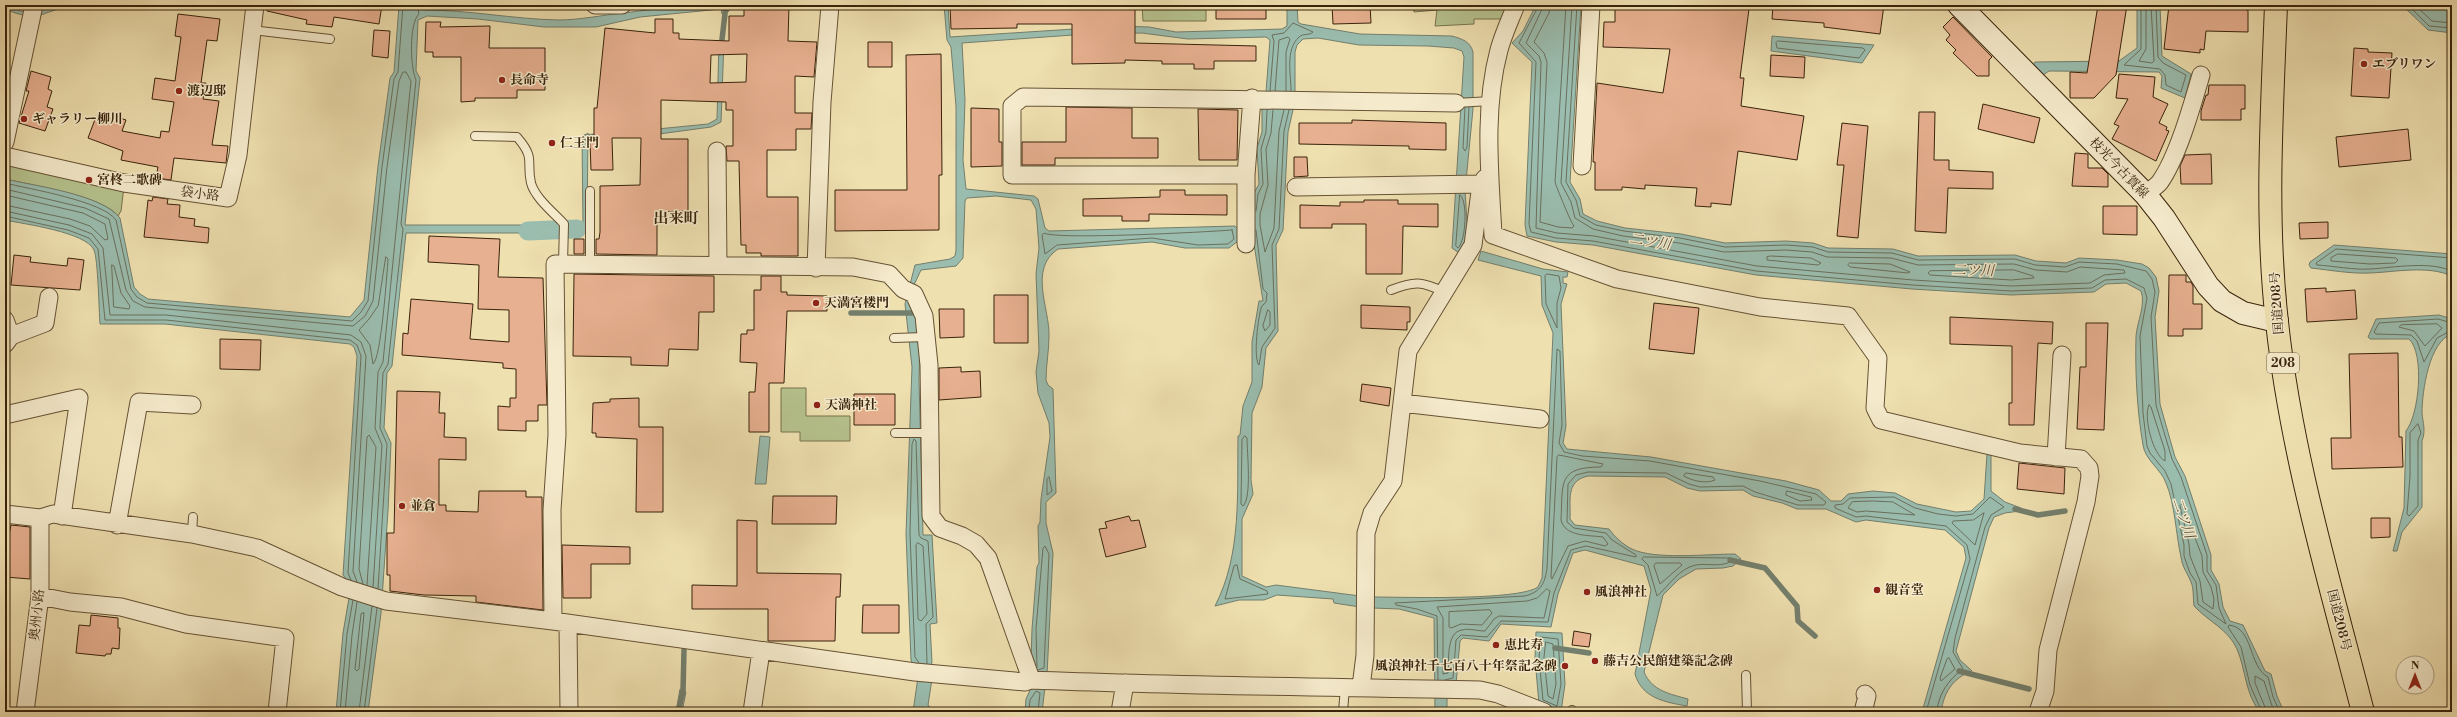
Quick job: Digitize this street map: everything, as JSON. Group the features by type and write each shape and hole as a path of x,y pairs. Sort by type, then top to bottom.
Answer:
{"highway":[{"name":"国道208号","path":"2276,5 2269,178 2277,321 2301,466 2363,712"}],"main road":[{"name":"枝光今古賀線","path":"1958,5 2145,194 2164,218 2208,286 2222,301 2243,313 2277,321"}],"street":[{"name":"袋小路","path":"5,156 124,182 228,198 238,155 255,5"},
{"path":"596,6 622,5"},
{"path":"816,268 822,102 830,5"},
{"path":"1353,687 1365,655 1366,533 1372,513 1393,481 1408,351 1470,251 1481,179 1484,102 1499,50 1516,5"},
{"path":"1582,166 1591,5"},
{"path":"5,142 33,12"},
{"path":"2145,194 2159,184 2168,167 2193,104 2201,75"},
{"path":"1246,175 1012,175 1012,106 1023,97 1257,98 1456,103"},
{"path":"1246,236 1246,175 1257,98"},
{"path":"717,151 718,266"},
{"path":"1296,187 1448,183 1481,179"},
{"path":"1481,179 1493,235 1617,279 1760,307 1848,316 1878,358 1875,408 1881,420 2020,453 2081,459 2089,468 2090,476 2086,502 2048,650 2046,691 2038,712"},
{"path":"569,712 560,622 552,510 557,435 555,264 816,268 853,267 889,274 909,292 924,316 918,337 922,433 931,516 940,528 962,536 976,544 988,558 1030,676 1034,681"},
{"path":"5,320 8,340 45,323 49,297"},
{"path":"2056,457 2062,355"},
{"path":"5,415 79,398 62,516"},
{"path":"117,525 139,402 192,405"},
{"path":"1402,403 1540,419"},
{"path":"5,514 40,518 53,514 117,525 193,526 257,548 342,588 386,601 560,622 915,672 1088,684 1125,683 1267,688 1353,687 1480,690 1498,694 1544,712"},
{"name":"奥州小路","path":"25,712 40,596 40,518"},
{"path":"40,596 70,602 121,607 186,624 286,638 277,712"},
{"path":"752,712 761,651"},
{"path":"1120,712 1125,683"},
{"path":"1863,712 1867,696 1865,694"}],"lane":[{"path":"251,30 330,39"},
{"path":"1456,103 1484,102"},
{"path":"475,136 517,138 526,147 531,161 531,183 537,194 564,224 563,264"},
{"path":"590,191 590,264"},
{"path":"1391,290 1411,282 1428,284 1444,292"},
{"path":"894,338 918,337"},
{"path":"896,433 922,433"},
{"path":"1746,675 1747,712"},
{"path":"1343,712 1353,687"}],"green space":[{"path":"1142,5 1206,5 1206,21 1143,21"},
{"path":"1413,5 1510,5 1505,19 1474,19 1474,24 1435,26 1437,10 1414,12"},
{"path":"5,162 124,187 121,211 118,216 110,209 83,197 5,179"},
{"path":"781,388 806,388 806,416 850,416 850,441 800,441 800,432 781,432"}],"water":[{"path":"5,5 26,13 49,5 71,5 32,16 5,9"},
{"path":"85,5 146,5 109,7"},
{"path":"399,5 421,5 420,9 424,10 458,11 524,18 566,20 665,8 733,5 728,12 722,14 721,9 640,17 596,27 544,27 478,19 427,16 418,20 416,71 420,78 405,225 555,225 555,233 406,233 392,366 387,373 384,428 391,443 388,511 381,613 368,712 336,712 343,633 349,598 347,580 343,575 357,356 354,347 350,344 165,324 100,324 94,250 89,244 79,238 54,230 5,220 5,179 67,192 98,203 111,210 120,218 134,287 140,294 148,299 350,317 364,300 378,166 390,78 394,72"},
{"path":"944,5 948,5 950,37 1121,26 1149,27 1176,32 1282,29 1287,26 1287,5 1297,5 1298,22 1301,24 1360,34 1452,36 1462,39 1470,45 1473,52 1473,109 1465,191 1468,236 1462,255 1452,248 1464,57 1462,51 1454,48 1428,46 1359,45 1318,38 1303,39 1297,45 1295,52 1295,101 1288,132 1283,230 1276,245 1278,331 1266,348 1262,387 1252,413 1251,480 1253,494 1242,519 1242,576 1266,587 1276,585 1360,596 1360,607 1334,603 1333,599 1277,595 1264,600 1239,600 1215,606 1224,586 1234,544 1237,501 1238,436 1240,435 1243,406 1252,382 1252,342 1259,301 1263,301 1251,225 1254,193 1259,184 1257,148 1262,132 1262,109 1265,105 1270,40 1266,37 1188,39 1142,33 1073,35 962,43 965,100 963,160 966,189 1034,196 1038,199 1045,228 1049,231 1235,226 1238,229 1238,241 1229,248 1185,248 1152,242 1058,249 1049,257 1044,267 1042,278 1049,336 1046,380 1048,385 1053,389 1056,493 1046,502 1046,523 1053,553 1047,675 1034,674 1031,661 1037,567 1039,563 1038,526 1040,522 1041,499 1050,437 1049,423 1038,393 1036,372 1039,351 1036,274 1039,248 1036,209 1031,200 996,196 967,198 965,201 963,258 956,266 921,270 914,285 920,330 919,380 923,535 932,535 937,623 930,624 932,663 929,667 932,679 928,705 934,712 913,712 918,677 911,660 906,534 912,367 905,304 915,265 950,259 955,256 956,250 956,106 951,47 947,40"},
{"name":"二ツ川","path":"1536,5 1581,5 1570,182 1580,199 1583,214 1597,221 1625,228 1681,234 1725,243 1786,241 1813,243 1828,248 1893,249 1918,256 2015,255 2036,261 2066,263 2079,258 2117,260 2142,264 2149,268 2156,277 2159,291 2155,317 2160,404 2175,457 2185,476 2211,555 2211,570 2219,584 2223,607 2230,621 2243,625 2265,671 2271,674 2277,696 2284,712 2260,712 2251,698 2240,657 2233,642 2229,636 2194,606 2192,585 2182,561 2169,491 2164,478 2150,460 2144,450 2143,445 2138,405 2136,363 2136,336 2142,308 2141,291 2126,283 2106,284 2094,292 2011,295 1912,289 1756,275 1593,245 1556,242 1527,236 1525,225 1532,62 1512,43 1523,31"},
{"path":"2137,5 2160,5 2162,56 2191,74 2185,98 2161,88 2162,76 2159,72 2049,71 2043,75 2032,66 2035,62 2119,61 2137,48"},
{"path":"2402,5 2452,5 2452,33 2428,30"},
{"path":"1772,36 1874,45 1862,63 1771,51"},
{"path":"719,41 724,41 721,122 711,127 659,134 657,129 708,124 717,119"},
{"path":"588,133 587,229 575,233 575,228 583,226 582,137"},
{"path":"2334,245 2452,254 2452,276 2422,270 2363,273 2311,268 2309,265 2310,262"},
{"path":"1481,251 1543,269 1568,272 1567,277 1563,277 1563,283 1567,284 1561,304 1566,426 1563,443 1567,449 1651,457 1786,481 1819,490 1831,501 1841,501 1848,494 1873,491 1895,493 1917,504 1956,512 1971,511 1984,499 1987,454 1991,454 1991,491 2005,502 2021,508 2020,511 2005,513 1994,517 1989,528 1956,651 1960,660 1972,671 1965,674 1950,687 1944,698 1941,712 1922,712 1966,558 1964,547 1945,530 1866,520 1856,522 1826,509 1797,509 1782,503 1753,496 1743,490 1700,491 1687,488 1665,477 1588,476 1576,482 1572,487 1570,499 1570,519 1575,525 1609,529 1616,538 1625,545 1642,552 1667,555 1735,554 1741,559 1733,566 1696,569 1679,579 1663,595 1644,672 1647,678 1657,688 1688,699 1687,706 1670,703 1648,694 1638,682 1635,674 1651,590 1644,566 1585,550 1573,553 1558,594 1551,627 1501,624 1489,641 1463,638 1460,641 1456,684 1447,683 1447,712 1435,712 1434,618 1399,609 1373,608 1373,597 1433,598 1508,594 1538,587 1542,578 1553,333 1542,305 1541,276 1478,260"},
{"path":"2439,315 2452,319 2452,334 2444,339 2438,346 2432,357 2425,381 2422,404 2424,430 2422,441 2422,507 2402,532 2397,551 2393,551 2404,508 2406,431 2411,423 2417,399 2419,370 2414,347 2409,339 2370,339 2368,337 2376,319"},
{"path":"760,436 770,437 766,484 755,484"},
{"path":"1536,632 1562,633 1565,684 1561,712 1539,704 1535,659"},
{"path":"1032,686 1045,687 1042,712 1025,712 1026,699"},
{"path":"680,689 686,692 682,712 676,712"}],"building":[{"path":"268,5 382,5 379,24 334,17 332,27 306,24 307,20 267,11"},
{"path":"744,5 789,5 788,41 817,42 814,77 795,76 795,113 812,113 811,129 796,129 796,150 767,150 767,197 798,197 798,256 761,256 761,253 746,253 746,245 741,245 739,161 727,161 726,146 733,146 733,110 726,110 726,102 661,100 661,139 688,139 688,211 657,212 657,255 596,254 596,239 599,239 600,232 600,186 640,185 641,138 612,138 613,170 591,170 590,142 594,142 594,108 597,108 605,28 655,33 655,19 673,19 673,33 679,33 679,39 729,41 729,16 744,16","holes":["747,54 746,82 710,83 711,55"]},
{"path":"950,5 1135,5 1135,43 1256,46 1256,61 1214,61 1214,69 1194,69 1194,64 1162,64 1162,61 1125,60 1125,63 1072,64 1072,24 1017,24 1017,28 951,29"},
{"path":"1216,5 1266,5 1266,19 1216,19"},
{"path":"1332,5 1370,5 1371,23 1333,24"},
{"path":"1615,5 1737,5 1736,8 1749,9 1740,78 1744,78 1741,106 1804,116 1797,160 1738,151 1731,205 1711,203 1711,207 1695,206 1697,188 1645,185 1645,189 1622,187 1622,190 1595,190 1595,162 1593,162 1597,83 1663,93 1670,49 1603,47 1604,22 1615,22"},
{"path":"1773,5 1884,5 1880,34 1824,27 1824,23 1772,19"},
{"path":"2098,5 2127,5 2116,75 2094,98 2070,98 2070,72 2087,73"},
{"path":"2169,5 2246,5 2246,10 2248,10 2248,32 2206,31 2204,50 2200,49 2200,53 2164,49"},
{"path":"178,14 220,19 217,41 207,40 201,83 206,83 203,99 219,101 212,145 228,146 226,163 174,158 171,180 156,178 158,167 121,160 123,151 88,138 97,114 110,119 114,116 126,120 122,131 160,138 161,131 169,132 174,102 152,99 155,78 175,81 181,37 175,36"},
{"path":"1953,17 1992,57 1989,60 1989,76 1977,76 1953,53 1956,50 1946,40 1950,35 1943,27"},
{"path":"426,22 441,22 440,27 490,26 489,48 545,48 545,90 517,90 517,98 475,98 475,101 461,102 461,57 433,57 433,52 425,52"},
{"path":"374,30 390,31 388,58 372,56"},
{"path":"868,42 892,42 892,67 868,67"},
{"path":"2354,48 2368,49 2368,52 2392,53 2389,98 2351,96"},
{"path":"941,54 942,175 939,175 939,230 835,231 835,190 907,190 906,55"},
{"path":"1771,55 1805,57 1804,78 1770,76"},
{"path":"31,71 51,77 48,89 52,91 47,107 53,109 45,131 19,123 29,91 26,91"},
{"path":"2119,74 2155,77 2153,97 2168,104 2159,123 2167,127 2166,130 2169,131 2156,161 2112,139 2119,126 2114,124 2128,99 2116,98"},
{"path":"2209,85 2245,85 2245,109 2241,109 2241,120 2201,120 2201,111 2206,95 2208,95"},
{"path":"1983,104 2040,118 2034,143 1978,129"},
{"path":"1066,107 1132,108 1132,138 1158,138 1158,158 1055,158 1055,165 1022,165 1022,142 1066,142"},
{"path":"971,108 999,109 999,142 1002,142 1002,166 971,167"},
{"path":"1198,109 1238,110 1237,160 1199,160"},
{"path":"1919,112 1935,112 1934,160 1949,160 1949,170 1993,172 1993,189 1948,188 1946,233 1915,231"},
{"path":"1352,120 1446,123 1446,150 1409,149 1409,146 1299,144 1299,123 1352,123"},
{"path":"1842,123 1868,126 1858,238 1837,236 1844,165 1837,165"},
{"path":"2408,129 2411,160 2339,167 2336,137"},
{"path":"2075,153 2088,154 2088,168 2102,168 2108,174 2108,187 2072,186"},
{"path":"2211,154 2212,184 2181,184 2180,166 2185,155"},
{"path":"1294,157 1307,157 1308,176 1294,177"},
{"path":"1160,190 1185,190 1185,195 1227,195 1227,215 1149,214 1149,221 1122,221 1122,216 1083,216 1083,199 1160,197"},
{"path":"153,197 168,199 167,204 180,205 179,217 195,219 194,226 209,228 208,243 144,237 148,200 152,201"},
{"path":"1364,200 1398,200 1398,204 1438,204 1438,227 1403,226 1402,274 1366,274 1366,224 1332,224 1332,228 1300,228 1300,205 1340,206 1340,202 1364,202"},
{"path":"2103,206 2137,206 2137,235 2103,234"},
{"path":"2328,222 2328,238 2300,239 2299,223"},
{"path":"429,236 500,239 498,277 543,278 547,405 538,405 538,421 526,421 526,431 498,430 498,406 510,407 510,398 516,398 516,369 503,368 503,363 402,355 403,333 408,334 411,299 473,304 470,339 509,342 509,310 478,309 479,265 428,262"},
{"path":"574,239 584,239 584,254 574,254"},
{"path":"14,255 31,257 30,262 67,266 68,258 84,260 80,290 11,285"},
{"path":"574,274 714,276 714,312 699,312 698,350 669,349 668,366 631,365 631,357 573,356"},
{"path":"2169,275 2186,275 2186,282 2191,282 2193,286 2193,304 2202,304 2202,329 2183,329 2183,336 2168,336"},
{"path":"761,276 781,276 781,292 787,292 787,295 827,296 827,311 787,311 784,383 769,383 769,432 749,432 749,392 755,392 757,363 740,362 741,334 747,334 747,330 754,330 754,290 761,290"},
{"path":"2326,288 2326,292 2355,290 2357,319 2307,322 2305,289"},
{"path":"994,295 1028,295 1028,343 994,343"},
{"path":"1654,303 1699,308 1694,354 1649,349"},
{"path":"1361,305 1410,307 1410,322 1407,322 1407,330 1361,328"},
{"path":"939,309 964,309 964,337 940,338"},
{"path":"1950,317 2053,322 2052,344 2038,343 2034,425 2009,425 2009,403 2012,403 2012,346 1950,344"},
{"path":"2086,323 2108,323 2104,430 2077,429 2080,367 2086,367"},
{"path":"220,339 261,340 260,370 220,369"},
{"path":"2398,353 2399,437 2402,437 2403,467 2332,469 2331,438 2351,438 2349,354"},
{"path":"961,367 961,372 980,371 981,397 939,400 939,368"},
{"path":"1362,384 1391,388 1389,406 1360,401"},
{"path":"397,391 440,392 439,413 445,413 444,437 466,438 466,460 439,459 439,505 446,505 446,511 478,512 479,491 526,491 526,497 542,497 543,610 476,602 476,596 424,595 390,591 390,575 387,575 387,533 394,533"},
{"path":"854,394 895,394 895,425 854,425"},
{"path":"639,398 639,427 663,427 663,512 636,512 637,439 596,437 596,433 592,433 593,403 610,402 610,399"},
{"path":"2019,463 2065,468 2064,494 2017,489"},
{"path":"773,496 837,496 836,524 772,524"},
{"path":"1129,516 1131,521 1139,520 1146,547 1106,557 1099,529 1107,528 1105,522"},
{"path":"2371,518 2390,518 2390,537 2371,538"},
{"path":"737,520 757,521 757,573 841,574 840,597 836,597 835,641 768,641 768,609 692,609 692,585 737,586"},
{"path":"11,525 30,527 30,579 5,577 5,538 8,539"},
{"path":"562,545 630,547 630,564 591,564 591,598 563,598"},
{"path":"863,605 899,605 899,633 862,633"},
{"path":"91,615 118,618 118,628 120,628 119,649 112,648 111,654 106,654 105,656 76,653 79,625 90,626"},
{"path":"1574,631 1591,634 1589,647 1572,645"}],"waterway":[{"path":"721,48 726,5"},
{"path":"585,141 585,137 600,136"},
{"path":"528,231 577,229"},
{"path":"851,313 912,313"},
{"path":"2015,509 2038,515 2065,511"},
{"path":"1730,560 1765,568 1797,606 1798,621 1815,636"},
{"path":"1555,648 1589,653"},
{"path":"678,712 683,691 684,650"},
{"path":"1959,671 2029,689"}],"place":[{"name":"エブリワン","path":"2364,64"},
{"name":"長命寺","path":"502,80"},
{"name":"渡辺邸","path":"179,91"},
{"name":"ギャラリー柳川","path":"24,119"},
{"name":"仁王門","path":"552,143"},
{"name":"宮柊二歌碑","path":"89,180"},
{"name":"天満宮楼門","path":"816,303"},
{"name":"天満神社","path":"817,405"},
{"name":"並倉","path":"402,506"},
{"name":"観音堂","path":"1877,590"},
{"name":"風浪神社","path":"1587,592"},
{"name":"恵比寿","path":"1496,645"},
{"name":"藤吉公民館建築記念碑","path":"1595,661"},
{"name":"風浪神社千七百八十年祭記念碑","path":"1565,666"}],"district":[{"name":"出来町","path":"676,218"}]}
